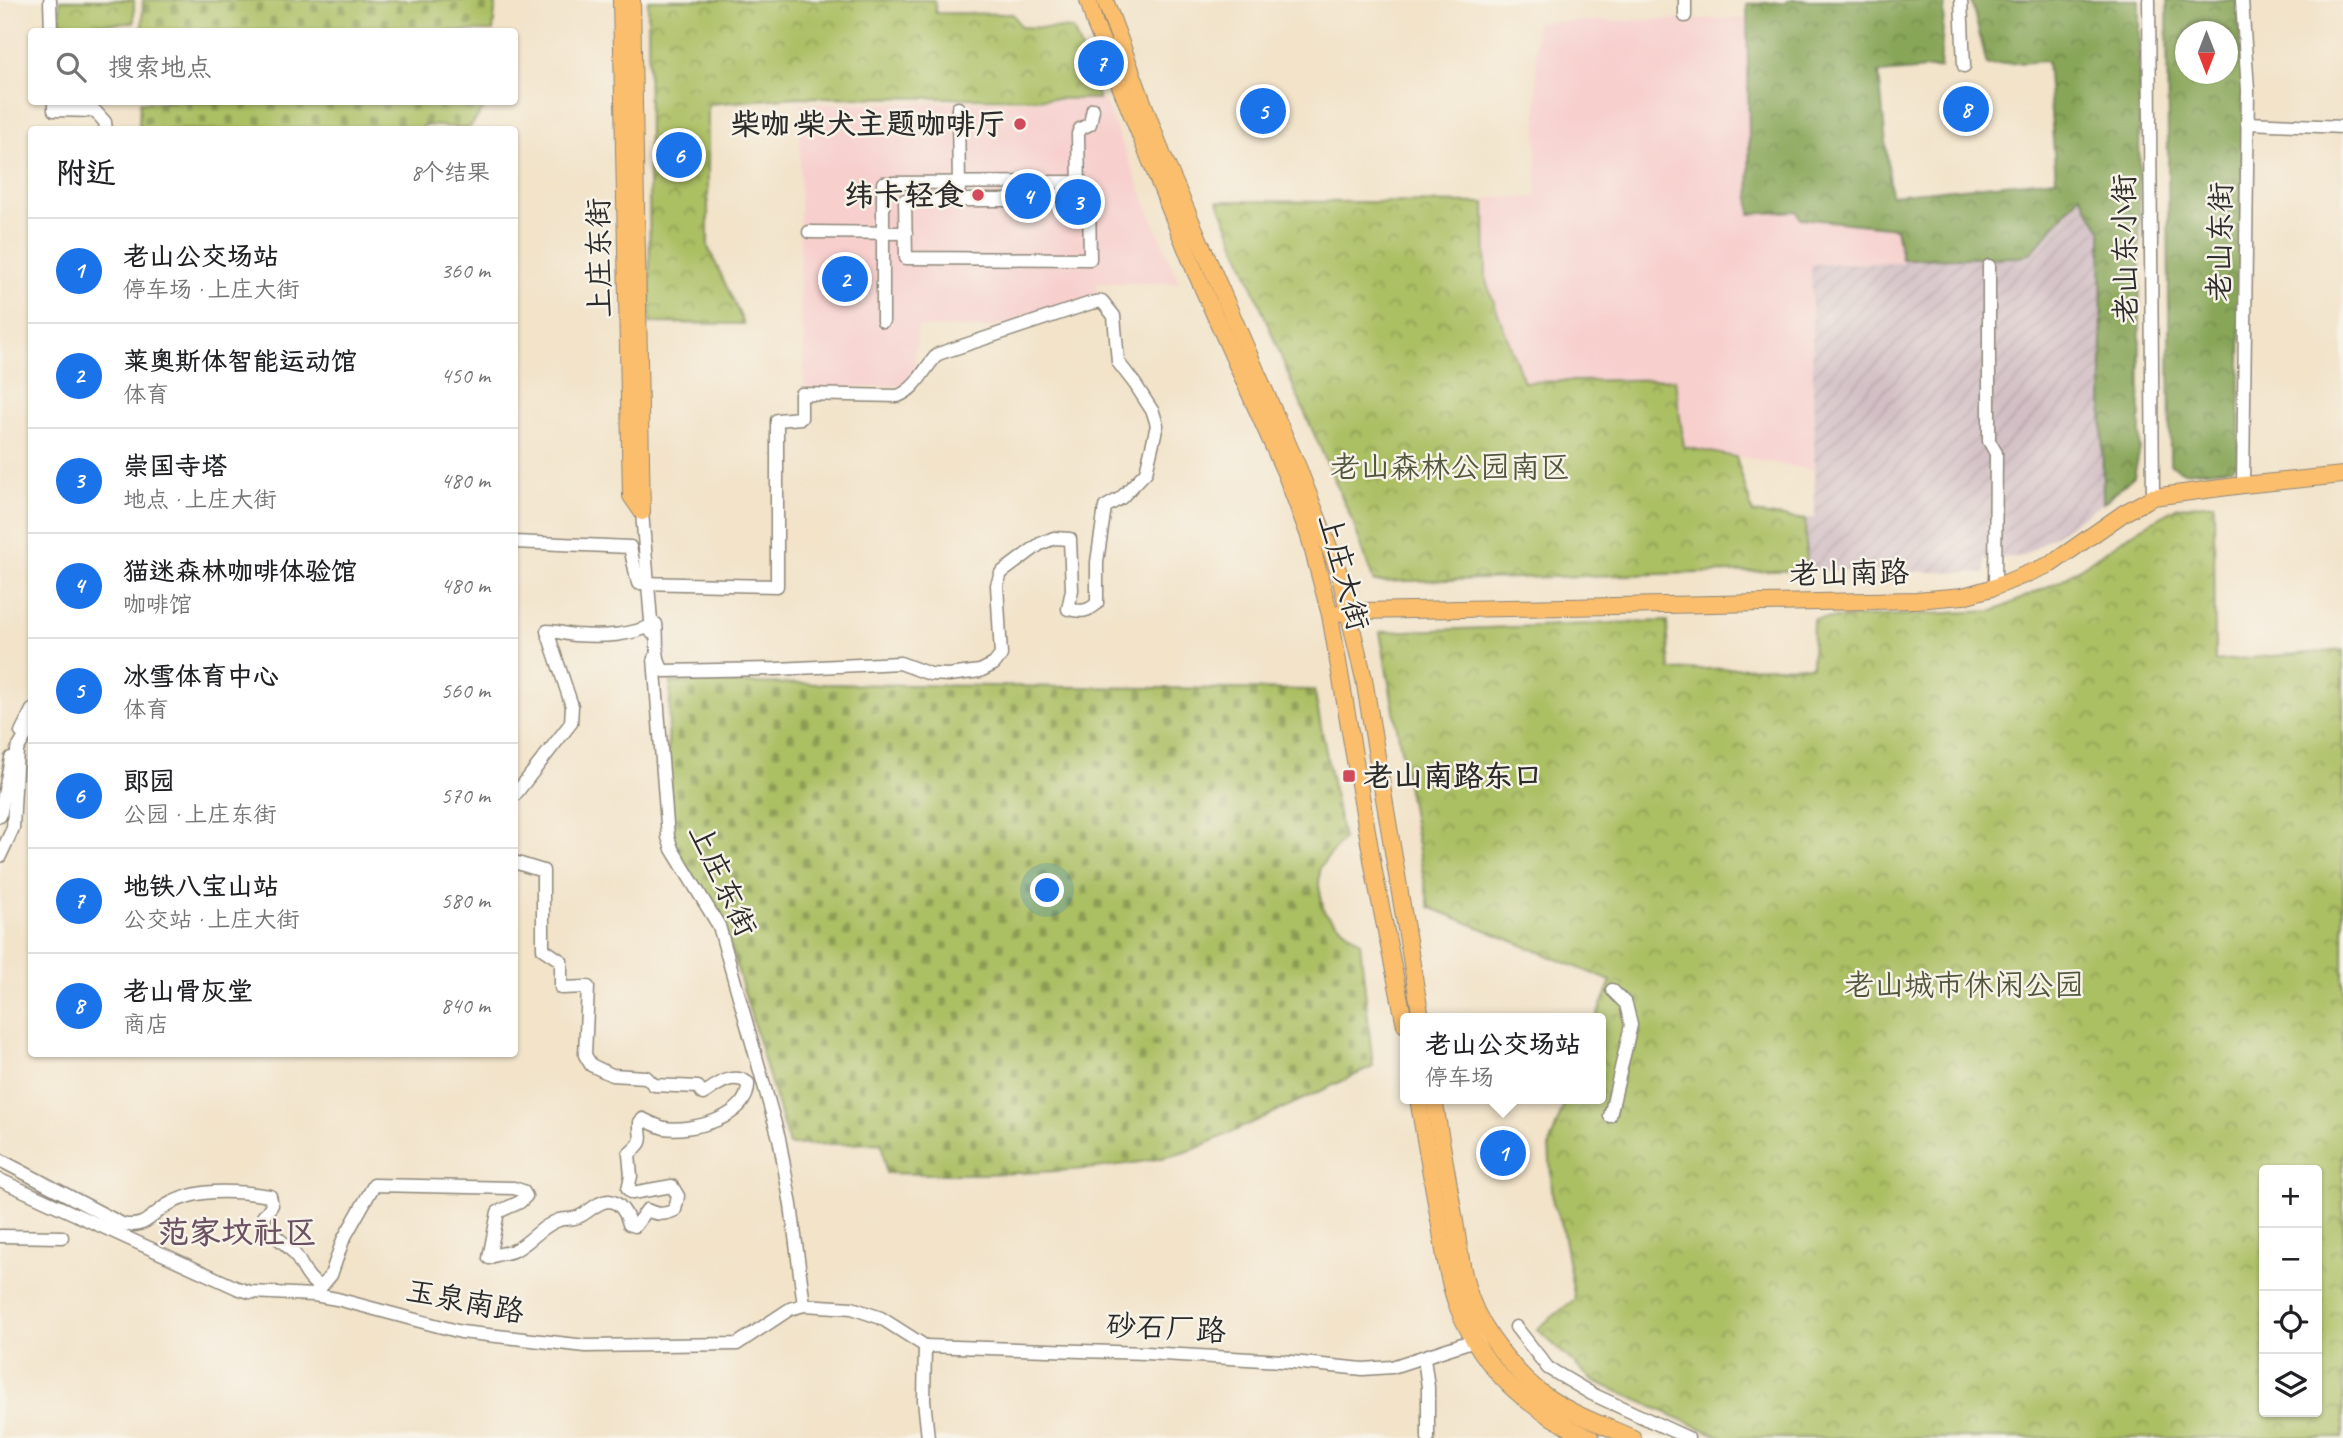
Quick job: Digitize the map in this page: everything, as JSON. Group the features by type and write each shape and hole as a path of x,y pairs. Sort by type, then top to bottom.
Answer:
{"main road":[{"name":"上庄东街","path":"621,0 631,496 642,512"},
{"name":"上庄东街","path":"632,0 642,512"},
{"name":"上庄大街","path":"1088,0 1095,24 1195,271 1286,475 1309,536 1330,615 1375,877 1403,1013"},
{"name":"上庄大街","path":"1105,0 1163,156 1298,467 1339,573 1364,679 1419,1013"},
{"name":"老山南路","path":"1330,615 1349,611 1916,600 1963,596 1994,587 2051,564 2124,513 2153,497 2343,475"},
{"path":"1420,1104 1447,1270 1457,1306 1474,1341 1503,1380 1520,1396 1557,1421 1591,1438"},
{"path":"1435,1104 1463,1270 1472,1301 1491,1335 1503,1354 1545,1396 1573,1412 1633,1438"}],"street":[{"path":"50,0 51,28"},
{"path":"1685,0 1685,16"},
{"path":"1961,0 1964,66"},
{"name":"老山东小街","path":"2149,0 2153,497"},
{"name":"老山东街","path":"2242,0 2248,90 2243,485"},
{"path":"54,105 54,110 95,111 106,126"},
{"path":"958,108 959,200"},
{"path":"883,321 883,183 1079,186 1089,200 1090,259 906,258 905,200 1067,198 1079,186 1078,134 1080,129 1090,124 1093,109"},
{"path":"2247,123 2343,127"},
{"path":"809,232 906,233"},
{"path":"1989,266 1989,441 1996,453 1994,587"},
{"path":"518,542 630,547 638,583 777,586 777,420 801,418 801,394 898,396 910,391 927,365 938,354 1091,303 1102,301 1114,316 1118,362 1153,412 1157,425 1146,472 1121,498 1105,507 1097,562 1097,603 1091,609 1068,609 1072,590 1070,539 1054,538 1040,544 1001,573 997,585 1001,655 981,671 930,674 900,663 664,671 658,661 656,624 635,633 623,634 572,635 547,631 572,706 571,723 518,791"},
{"name":"上庄东街","path":"642,512 668,837 672,849 719,926 779,1138 804,1305"},
{"path":"0,816 6,776 16,743 28,718"},
{"path":"0,856 13,828 17,750 28,732"},
{"path":"0,1160 122,1224 133,1227 152,1218 170,1202 191,1195 270,1196 272,1205 263,1217 268,1231 292,1251 312,1282 321,1287 331,1275 343,1240 374,1185 514,1188 523,1191 526,1196 520,1202 498,1212 489,1258 500,1252 511,1252 527,1243 532,1235 560,1220 576,1218 608,1201 618,1205 627,1215 629,1224 635,1226 647,1210 656,1214 674,1210 678,1196 672,1186 632,1193 628,1189 631,1176 629,1154 643,1139 640,1122 643,1119 663,1128 709,1123 726,1118 743,1101 748,1083 742,1079 723,1081 703,1094 698,1087 654,1085 646,1077 612,1074 592,1065 585,1055 588,987 561,988 561,961 543,949 543,871 518,863"},
{"path":"1610,1116 1631,1025 1626,1004 1612,990"},
{"name":"玉泉南路","path":"0,1180 237,1288 250,1292 314,1295 337,1299 461,1332 586,1346 737,1344 790,1309 804,1305 852,1308 881,1318 925,1346"},
{"path":"0,1236 62,1237"},
{"path":"1516,1327 1548,1368 1592,1394 1688,1438"},
{"name":"砂石厂路","path":"925,1346 1146,1353 1363,1369 1392,1367 1491,1335"},
{"path":"925,1346 924,1400 928,1438"},
{"path":"1424,1358 1428,1387 1428,1438"}],"shaded area":[{"path":"1747,18 1750,214 1797,210 1800,218 1896,228 1903,263 1811,264 1813,470 1684,447 1675,379 1524,382 1486,281 1487,198 1537,197 1536,22"},
{"path":"1104,100 1179,283 1097,283 1096,296 988,328 918,327 912,386 804,388 804,339 800,311 800,104"},
{"path":"2080,194 2101,229 2103,503 2022,557 1985,558 1985,573 1807,570 1805,520 1815,517 1811,264 1902,263 1902,259 2032,252"}],"green space":[{"path":"60,0 134,0 134,23 60,25"},
{"path":"143,0 496,0 493,28 142,28"},
{"path":"648,0 935,0 936,13 1013,14 1021,27 1073,29 1099,99 797,97 708,104 708,247 744,324 650,323"},
{"path":"1788,0 1945,0 1940,68 1879,73 1891,195 2056,179 2047,61 1987,65 1971,0 2139,0 2140,449 2134,476 2103,503 2101,230 2080,195 2032,252 2021,257 1902,259 1896,228 1800,218 1797,211 1750,214 1747,4"},
{"path":"2167,0 2238,0 2243,94 2239,460 2232,468 2184,472 2170,464"},
{"path":"140,105 486,105 471,126 139,126"},
{"name":"老山森林公园南区","path":"1218,201 1485,203 1486,281 1524,382 1675,379 1684,447 1736,457 1753,513 1805,520 1807,570 1374,582 1353,522 1293,386"},
{"name":"老山城市休闲公园","path":"2214,503 2215,661 2343,650 2343,1438 1723,1438 1592,1380 1537,1329 1575,1299 1561,1222 1553,1204 1549,1146 1564,1104 1606,1104 1606,1013 1598,1013 1611,981 1429,907 1380,632 1667,621 1670,670 1812,666 1813,619 1994,611 2060,581 2178,507"},
{"path":"671,682 1314,690 1343,839 1320,867 1319,886 1324,912 1360,942 1373,1067 1195,1149 1120,1165 1017,1173 886,1173 882,1143 789,1145 726,930 674,845 667,763"}],"place":[{"name":"地铁八宝山站","path":"1101,63"},
{"name":"老山骨灰堂","path":"1966,109"},
{"name":"冰雪体育中心","path":"1263,111"},
{"name":"柴咖·柴犬主题咖啡厅","path":"1020,124"},
{"name":"郎园","path":"679,155"},
{"name":"纬卡轻食","path":"978,195"},
{"name":"猫迷森林咖啡体验馆","path":"1028,196"},
{"name":"崇国寺塔","path":"1078,202"},
{"name":"莱奥斯体智能运动馆","path":"845,279"},
{"name":"老山南路东口","path":"1349,776"},
{"name":"老山公交场站","path":"1503,1153"}],"district":[{"name":"范家坟社区","path":"237,1232"}]}
